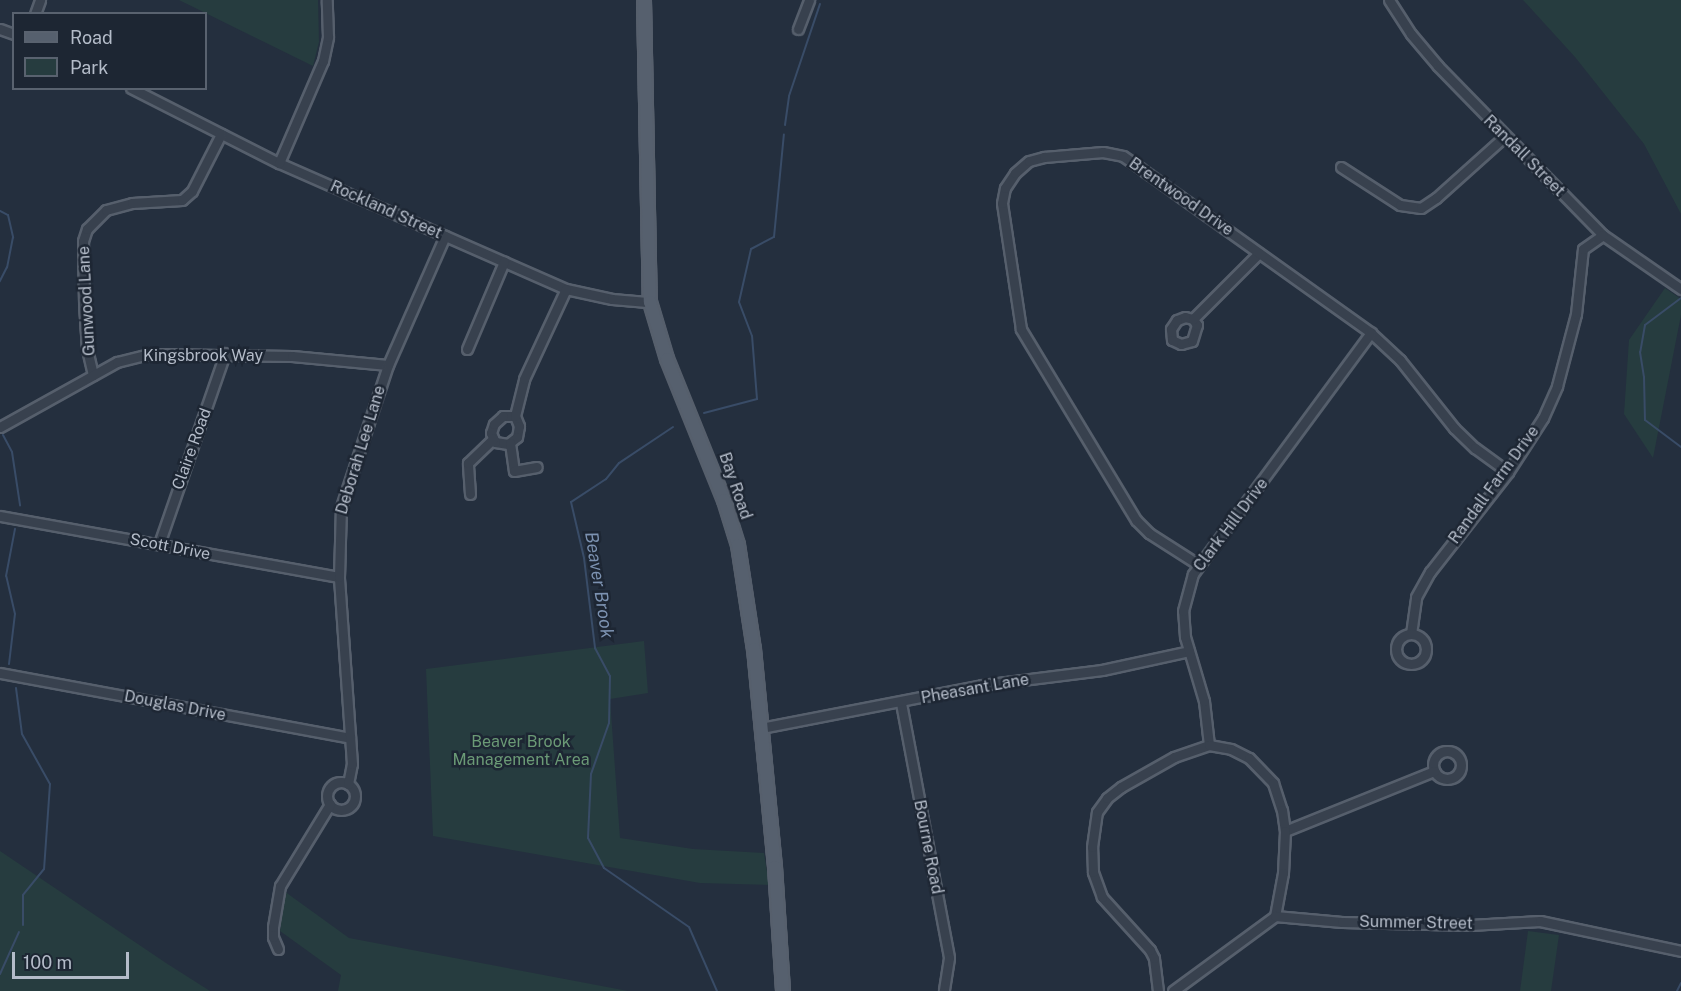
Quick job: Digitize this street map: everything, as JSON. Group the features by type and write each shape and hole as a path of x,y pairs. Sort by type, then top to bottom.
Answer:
{"main road":[{"name":"Bay Road","path":"644,0 650,302 667,359 724,500 738,545 754,649 783,991"}],"street":[{"path":"279,163 323,61 328,37 327,0"},
{"path":"798,29 809,0"},
{"name":"Randall Street","path":"1389,0 1411,34 1504,137 1603,235 1681,289"},
{"name":"Rockland Street","path":"134,90 279,163 566,289 612,299 650,302"},
{"name":"Gunwood Lane","path":"93,375 87,350 83,292 83,241 87,229 106,210 132,203 182,200 192,191 221,134"},
{"path":"1341,167 1400,205 1421,208 1436,198 1504,137"},
{"name":"Brentwood Drive","path":"1199,565 1149,532 1136,519 1021,328 1002,203 1005,188 1015,173 1029,161 1044,157 1103,153 1123,156 1371,333 1400,360 1454,428 1475,448 1508,472"},
{"name":"Randall Farm Drive","path":"1411,634 1416,597 1430,572 1508,472 1544,417 1557,386 1576,314 1583,249 1603,235"},
{"name":"Deborah Lee Lane","path":"330,804 339,810 352,804 355,794 348,784 352,764 339,577 341,507 388,365 445,236"},
{"path":"1193,319 1259,253"},
{"path":"467,349 504,262"},
{"path":"537,467 514,471 510,443 519,430 515,416 524,379 566,289"},
{"name":"Clark Hill Drive","path":"1209,745 1204,700 1189,651 1183,611 1186,594 1199,565 1371,333"},
{"name":"Kingsbrook Way","path":"0,427 117,362 140,355 225,353 388,365"},
{"name":"Claire Road","path":"159,544 225,353"},
{"path":"510,443 499,444 493,440 491,430 496,421 503,416 515,416"},
{"path":"470,494 468,463 493,440"},
{"name":"Scott Drive","path":"0,516 339,577"},
{"name":"Pheasant Lane","path":"761,728 901,703 981,685 1102,670 1189,651"},
{"name":"Douglas Drive","path":"0,673 350,738"},
{"name":"Bourne Road","path":"901,703 949,958 944,991"},
{"path":"1158,991 1154,958 1150,950 1097,888 1091,856 1094,820 1101,805 1121,788 1174,757 1209,745 1231,749 1250,758 1262,769 1273,783 1282,810 1285,831 1283,873 1275,916 1173,991"},
{"path":"1285,831 1434,771"},
{"path":"278,949 273,937 273,927 280,886 330,804 327,794 331,786 339,782 348,784"},
{"name":"Summer Street","path":"1275,916 1342,922 1470,925 1540,921 1681,951"}],"green space":[{"path":"179,0 318,0 319,42 313,66 207,12"},
{"path":"1523,0 1681,0 1681,214 1644,144 1575,57"},
{"path":"1665,288 1681,299 1681,315 1653,458 1624,414 1629,340"},
{"name":"Beaver Brook Management Area","path":"644,641 648,693 610,699 620,838 693,849 764,853 769,885 700,883 433,836 426,669"},
{"path":"0,851 166,963 210,991 0,991"},
{"path":"284,891 349,938 628,991 338,991 341,975 280,931"},
{"path":"1528,931 1559,935 1551,991 1520,991"}],"waterway":[{"name":"Beaver Brook","path":"785,125 789,96 820,4"},
{"name":"Beaver Brook","path":"704,413 757,399 752,336 739,302 751,249 774,237 784,134"},
{"path":"0,211 8,215 13,237 7,267 0,281"},
{"path":"1681,298 1645,325 1640,352 1644,377 1645,420 1681,447"},
{"name":"Beaver Brook","path":"673,427 619,463 606,479 571,502 584,558 595,648 610,676 609,723 591,774 588,838 604,868 689,927 717,991"},
{"path":"3,435 12,452 20,505"},
{"path":"9,664 15,614 6,576 15,529"},
{"path":"16,688 22,734 50,784 44,869 23,895 23,925"},
{"path":"0,974 19,932"},
{"path":"1677,991 1681,983"}]}
